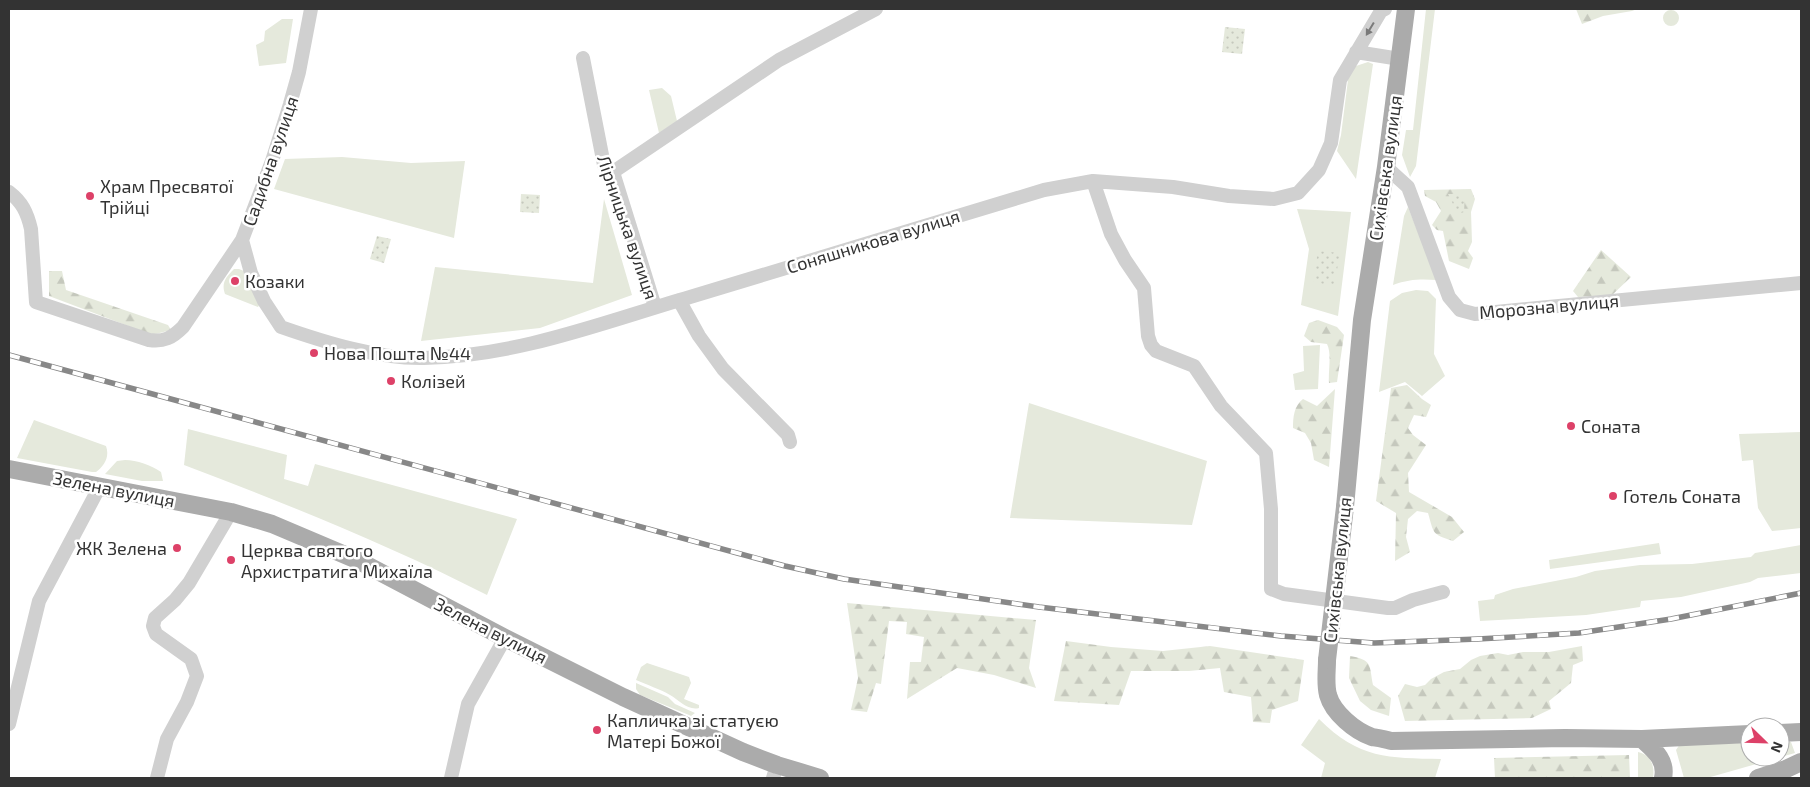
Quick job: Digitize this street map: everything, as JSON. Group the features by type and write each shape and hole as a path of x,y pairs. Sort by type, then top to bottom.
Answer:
{"main road":[{"name":"Сихівська вулиця","path":"1406,9 1386,167 1362,320 1345,508 1327,660 1326,683 1329,697 1336,709 1352,725 1371,736 1392,741 1566,738 1642,739 1740,734"},
{"name":"Зелена вулиця","path":"9,469 230,512 272,524 330,548 623,698 775,772 820,778"},
{"path":"1642,739 1662,760 1663,778"},
{"path":"1758,778 1801,762"}],"street":[{"name":"Садибна вулиця","path":"9,192 24,206 29,219 36,302 137,336 160,342 167,340 177,333 201,301 242,240 272,161 290,104 303,55 311,9"},
{"path":"613,172 779,60 876,9"},
{"name":"Соняшникова вулиця","path":"242,240 251,273 264,302 281,327 346,347 422,358 495,352 562,337 655,307 1044,190 1093,181 1173,187 1229,196 1274,199 1298,193 1319,170 1331,143 1340,80 1381,11 1386,9"},
{"path":"1356,52 1400,59"},
{"name":"Лірницька вулиця","path":"583,58 604,165 613,172 655,307"},
{"name":"Морозна вулиця","path":"1386,167 1408,187 1448,297 1460,310 1475,314 1801,283"},
{"path":"1093,181 1111,234 1125,260 1144,288 1148,336 1151,345 1156,351 1194,366 1221,406 1266,453 1271,509 1270,589 1284,594 1388,608 1395,608 1413,600 1443,592"},
{"name":"Лірницька вулиця","path":"679,300 699,336 724,369 788,434 790,442"},
{"path":"9,724 39,601 100,486"},
{"path":"157,778 167,739 187,702 197,676 191,660 156,634 153,622 159,613 175,600 189,583 230,512"},
{"path":"450,778 468,704 504,638"}],"green space":[{"path":"1426,9 1435,9 1416,166 1410,177 1402,155 1406,130 1413,130"},
{"path":"1576,9 1637,9 1603,16 1582,24"},
{"path":"1671,10 1677,12 1679,18 1677,24 1671,26 1665,24 1663,18 1665,12"},
{"path":"282,19 293,19 286,63 259,66 256,45 264,41 265,31"},
{"path":"1225,27 1245,29 1242,54 1222,52"},
{"path":"1368,62 1373,64 1356,179 1337,151 1341,135 1349,72 1356,66"},
{"path":"662,88 671,96 677,121 659,133 649,90"},
{"path":"342,157 411,163 465,161 454,238 274,189 285,159"},
{"path":"1471,189 1475,199 1471,212 1472,242 1468,251 1473,258 1469,269 1449,261 1443,231 1437,230 1432,225 1441,211 1436,202 1425,196 1424,190"},
{"path":"521,194 540,195 539,213 520,212"},
{"path":"1448,194 1465,194 1464,212 1458,214"},
{"path":"604,199 632,295 540,328 421,341 435,267 593,283"},
{"path":"1408,207 1437,280 1415,280 1393,285 1404,216"},
{"path":"1297,209 1351,212 1338,316 1301,305 1309,249"},
{"path":"377,236 391,239 384,263 370,259"},
{"path":"1601,250 1631,277 1611,296 1578,297 1573,291"},
{"path":"1318,251 1340,253 1334,287 1313,281"},
{"path":"234,269 244,271 260,304 258,307 225,294 225,280"},
{"path":"49,271 62,271 66,290 168,325 171,330 152,335 49,296"},
{"path":"1416,290 1428,291 1436,299 1434,354 1445,376 1422,396 1405,382 1379,392 1390,301 1402,293"},
{"path":"1318,320 1337,327 1344,335 1337,382 1329,383 1330,358 1327,344 1311,342 1304,336 1309,323"},
{"path":"1320,345 1318,389 1295,390 1293,374 1304,371 1303,346"},
{"path":"1407,385 1431,405 1426,417 1414,415 1408,428 1413,435 1426,445 1408,473 1409,492 1452,517 1464,532 1453,541 1441,536 1434,532 1428,513 1417,511 1408,519 1406,537 1410,552 1395,561 1396,513 1376,501 1391,388"},
{"path":"1335,389 1329,467 1314,460 1311,443 1305,433 1293,428 1293,420 1296,408 1303,399 1317,406"},
{"path":"1029,403 1207,461 1192,525 1010,518"},
{"path":"34,420 106,446 107,457 104,464 96,472 92,472 17,458"},
{"path":"188,429 287,455 284,479 308,486 315,464 517,519 487,595 413,559 337,526 184,465"},
{"path":"1801,432 1801,528 1772,531 1758,508 1753,460 1742,461 1739,434"},
{"path":"117,461 139,462 157,469 161,472 163,481 142,481 105,474"},
{"path":"1659,543 1661,554 1550,569 1549,560"},
{"path":"1801,545 1801,573 1758,578 1750,582 1681,597 1641,601 1640,607 1586,615 1480,621 1478,601 1494,599 1495,595 1513,589 1576,577 1595,571 1640,565 1692,564 1751,557 1755,553"},
{"path":"847,603 1036,620 1029,668 1036,688 994,675 957,668 907,699 910,662 921,662 924,637 906,634 907,622 889,621 881,684 876,683 867,712 851,710 858,678"},
{"path":"1066,641 1163,651 1210,646 1304,660 1298,701 1272,710 1270,723 1253,722 1251,697 1224,692 1220,668 1189,671 1131,671 1119,705 1054,701"},
{"path":"1582,646 1583,661 1573,665 1571,683 1549,701 1551,709 1532,718 1405,721 1398,696 1405,684 1417,687 1425,685 1431,679 1444,672 1460,669 1471,660 1480,656 1498,653 1508,655 1523,652 1549,652"},
{"path":"1350,656 1363,659 1369,664 1373,685 1391,698 1389,716 1371,710 1360,701 1349,678"},
{"path":"647,663 689,677 691,683 684,699 699,705 699,708 687,707 666,693 636,680 641,667"},
{"path":"636,683 668,697 675,704 695,713 691,716 640,695 636,689"},
{"path":"1319,719 1347,742 1375,754 1405,758 1441,759 1435,778 1321,778 1325,763 1301,745"},
{"path":"1790,742 1791,742 1795,753 1790,754"},
{"path":"1740,743 1740,767 1746,767 1707,778 1684,778 1676,750 1680,744"},
{"path":"1638,752 1649,758 1653,769 1653,778 1638,778"},
{"path":"1629,755 1630,778 1495,778 1494,758"}],"railway":[{"path":"9,355 785,566 844,579 1039,607 1281,636 1374,643 1579,633 1671,619 1801,593"}],"place":[{"name":"Храм Пресвятої Трійці","path":"90,196"},
{"name":"Козаки","path":"235,281"},
{"name":"Нова Пошта №44","path":"314,353"},
{"name":"Колізей","path":"391,381"},
{"name":"Соната","path":"1571,426"},
{"name":"Готель Соната","path":"1613,496"},
{"name":"ЖК Зелена","path":"177,548"},
{"name":"Церква святого Архистратига Михаїла","path":"231,560"},
{"name":"Капличка зі статуєю Матері Божої","path":"597,730"}]}
